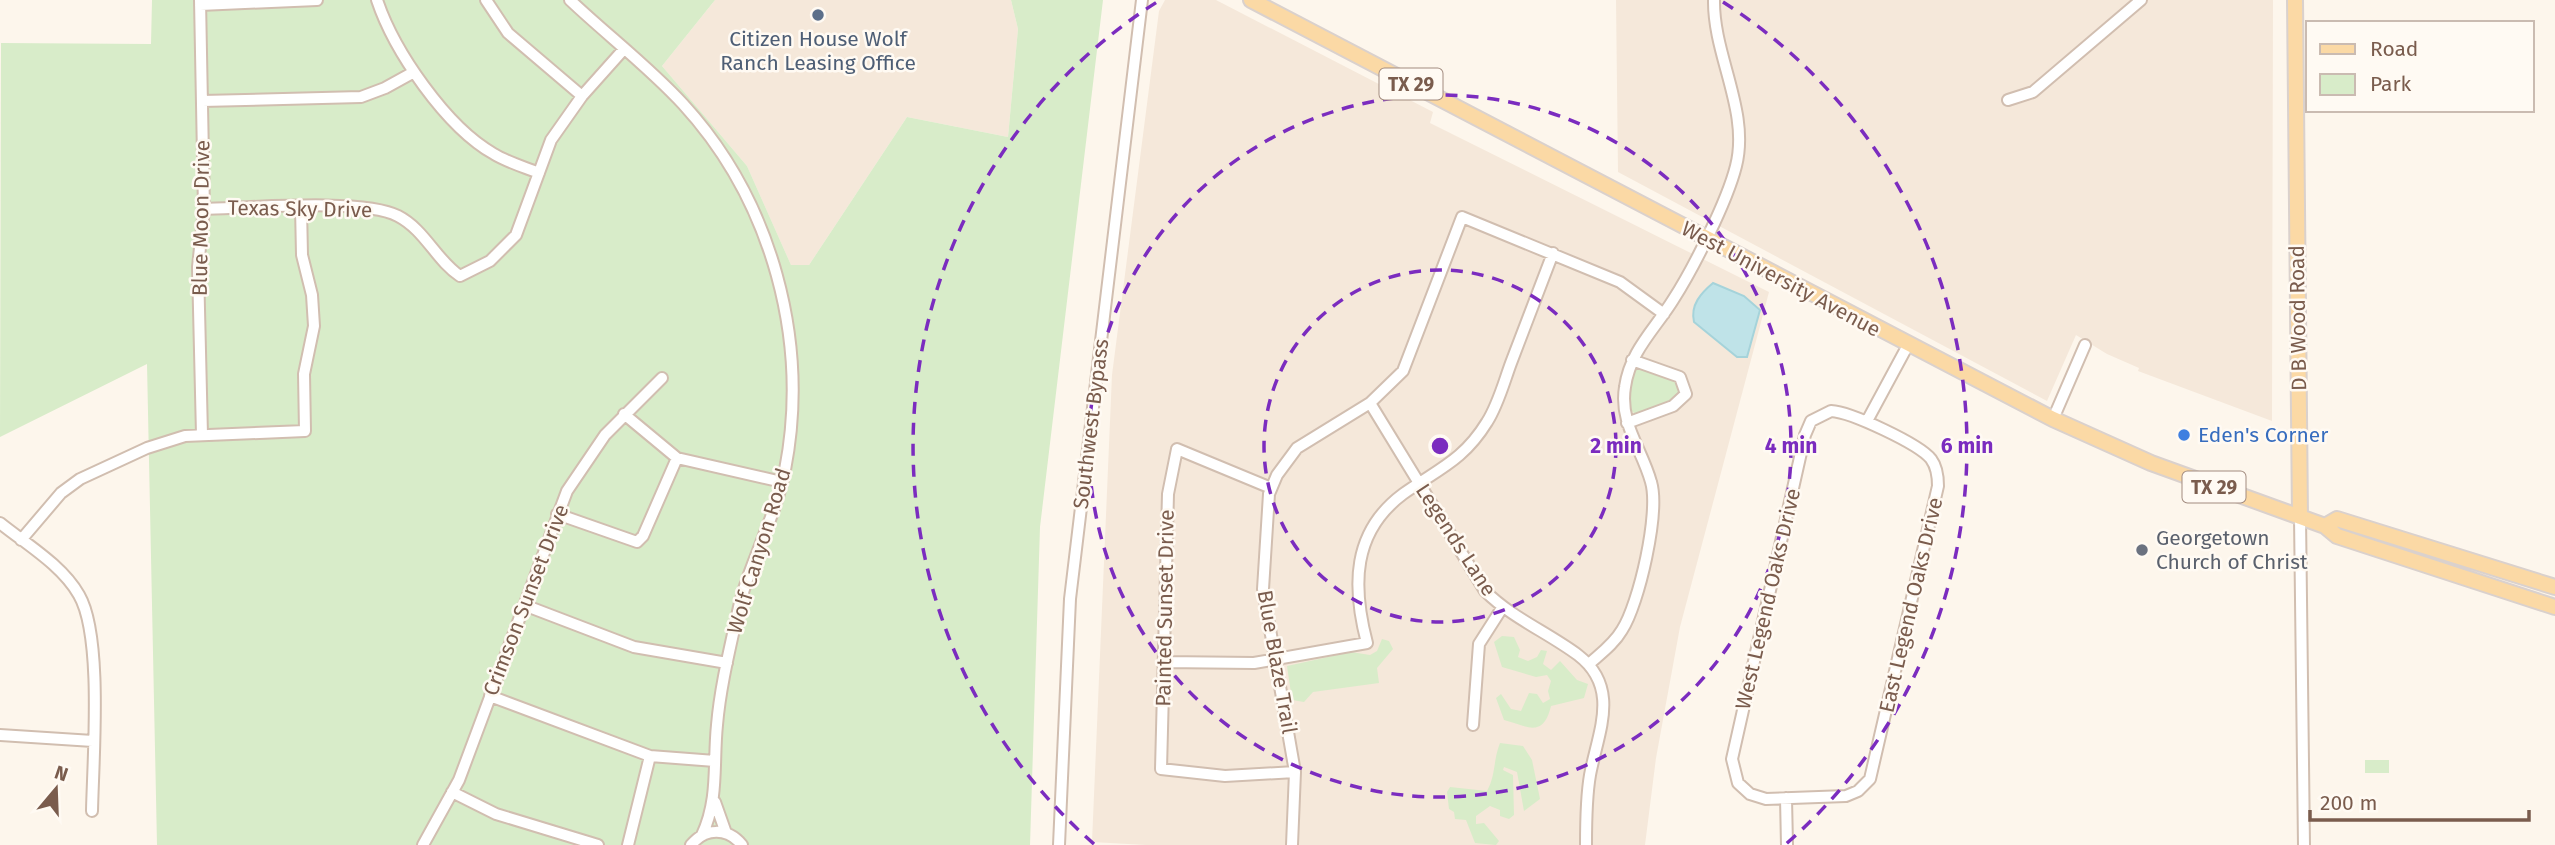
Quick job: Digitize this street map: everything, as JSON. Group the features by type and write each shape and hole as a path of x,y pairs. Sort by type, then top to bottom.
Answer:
{"main road":[{"name":"West University Avenue","path":"1251,0 2053,419 2151,463 2325,526 2337,536 2555,607"},
{"name":"D B Wood Road","path":"2295,0 2300,517"},
{"name":"West University Avenue","path":"2325,526 2337,519 2555,587"}],"street":[{"path":"200,2 317,0"},
{"path":"377,0 402,58 466,135 494,155 539,173"},
{"path":"486,0 509,33 582,96"},
{"name":"Wolf Canyon Road","path":"570,0 664,84 703,129 738,180 760,224 777,273 788,330 792,424 782,482 738,609 718,715 714,799 702,835"},
{"path":"1586,845 1590,777 1605,714 1601,686 1589,664 1616,639 1626,624 1654,522 1653,487 1627,423 1625,387 1632,360 1664,314 1704,239 1728,191 1736,165 1738,147 1733,99 1718,43 1714,0"},
{"path":"2008,100 2033,92 2141,0"},
{"name":"Blue Moon Drive","path":"200,2 204,209 198,267 202,435"},
{"name":"Southwest Bypass","path":"1059,845 1070,598 1143,2"},
{"name":"Texas Sky Drive","path":"204,209 371,206 397,215 416,228 450,269 460,276 490,261 516,235 551,140 582,96 624,49"},
{"path":"202,101 361,97 414,72"},
{"path":"21,540 61,493 80,479 147,448 185,436 305,431 304,374 314,326 312,295 302,255 301,207"},
{"name":"Blue Blaze Trail","path":"1292,845 1295,772 1263,589 1266,507 1271,488 1297,448 1370,403 1396,380 1409,362 1462,217 1553,253"},
{"path":"1164,662 1254,663 1367,643 1357,590 1358,560 1363,544 1388,506 1455,462 1489,421 1553,253 1620,282 1664,314"},
{"path":"1867,421 1908,345"},
{"path":"2053,419 2085,345"},
{"path":"1627,423 1673,406 1686,394 1680,377 1632,360"},
{"name":"Crimson Sunset Drive","path":"423,845 453,792 557,514 586,459 624,414 662,378"},
{"name":"Legends Lane","path":"1370,403 1474,575 1502,608 1589,664"},
{"name":"West Legend Oaks Drive","path":"1786,798 1758,797 1743,789 1734,775 1732,758 1805,435 1811,421 1831,411 1867,421"},
{"path":"624,414 677,458 782,482"},
{"name":"East Legend Oaks Drive","path":"1786,798 1846,796 1864,786 1874,772 1938,486 1936,469 1923,452 1867,421"},
{"name":"Painted Sunset Drive","path":"1271,488 1177,449 1168,494 1161,769 1225,776 1295,772"},
{"path":"557,514 637,542 643,536 677,458"},
{"name":"D B Wood Road","path":"2300,517 2304,845"},
{"path":"0,523 61,572 78,592 92,627 92,811"},
{"path":"524,605 634,648 727,663"},
{"path":"1473,725 1479,644 1502,608"},
{"path":"490,696 650,755 715,761"},
{"path":"0,735 93,740"},
{"path":"628,845 650,755"},
{"path":"453,792 496,814 598,845"},
{"path":"1786,798 1787,845"},
{"name":"Wolf Canyon Road","path":"714,799 726,833"},
{"path":"691,845 702,835 726,833 742,845"}],"shaded area":[{"path":"715,0 1011,0 1018,29 1008,137 907,117 809,265 791,265 747,166 662,66"},
{"path":"1165,0 1216,0 1433,112 1430,123 1769,292 1680,627 1656,758 1645,845 1146,845 1092,842 1112,375 1159,11"},
{"path":"1616,0 2273,0 2272,421 2138,371 2139,368 2107,354 2076,335 2047,401 1618,172"}],"green space":[{"path":"152,0 715,0 662,66 747,166 791,265 809,265 907,117 1008,137 1018,29 1011,0 1103,0 1040,527 1030,845 157,845 147,364 0,437 1,43 151,44"},
{"path":"1642,368 1677,381 1681,392 1674,400 1635,414 1630,409 1629,389 1634,370"},
{"path":"1502,636 1514,637 1520,650 1518,657 1528,661 1537,657 1541,650 1547,651 1543,664 1551,670 1560,661 1577,680 1588,684 1584,698 1551,706 1544,723 1539,727 1527,727 1504,720 1496,698 1501,694 1511,709 1521,711 1529,693 1537,694 1543,703 1550,699 1548,691 1551,681 1547,675 1536,677 1502,667 1494,642"},
{"path":"1382,639 1389,641 1393,649 1377,668 1379,683 1313,692 1304,702 1292,700 1287,666 1351,652 1370,655 1377,651"},
{"path":"1500,743 1523,746 1532,760 1540,799 1524,811 1517,772 1504,767 1503,770 1513,775 1514,815 1509,819 1500,816 1500,810 1490,806 1476,816 1476,824 1484,823 1499,841 1496,845 1475,843 1466,820 1455,819 1454,812 1449,809 1447,792 1450,787 1487,791"},
{"path":"2365,760 2389,760 2389,773 2365,773"}],"water":[{"path":"1713,283 1744,296 1760,310 1747,357 1737,357 1694,322 1694,310 1698,300"}],"place":[{"name":"Citizen House Wolf Ranch Leasing Office","path":"818,15"},
{"name":"Eden's Corner","path":"2184,435"},
{"name":"Georgetown Church of Christ","path":"2142,550"}]}
